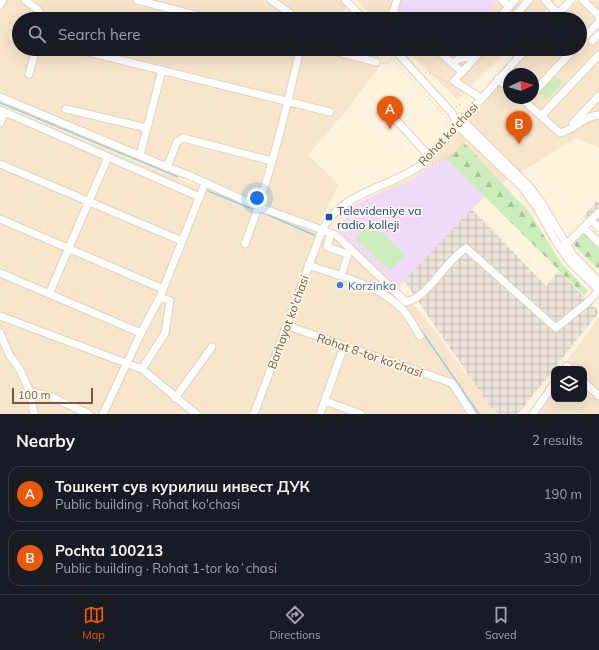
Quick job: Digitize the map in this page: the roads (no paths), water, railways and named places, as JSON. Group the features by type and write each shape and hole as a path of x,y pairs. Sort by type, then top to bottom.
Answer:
{"street":[{"path":"0,5 3,0"},
{"path":"25,0 39,12"},
{"path":"137,0 184,12"},
{"path":"271,0 288,12"},
{"path":"345,0 357,12"},
{"path":"394,11 397,0"},
{"path":"502,0 510,6"},
{"path":"504,12 515,0"},
{"path":"518,12 529,0"},
{"path":"545,0 553,12"},
{"path":"560,12 571,0"},
{"path":"583,0 599,16"},
{"path":"587,35 599,22"},
{"path":"592,42 599,34"},
{"path":"541,116 599,55"},
{"path":"29,74 34,56"},
{"path":"105,56 330,112"},
{"path":"245,244 259,207 288,102 298,56"},
{"path":"353,56 376,62"},
{"path":"0,97 167,168 188,175 259,207 331,234 344,241 406,302 412,301 425,290 451,261 466,248 556,328 588,302 599,290 567,258 538,208 522,188 457,125 451,114 400,56"},
{"path":"444,56 462,72"},
{"path":"453,64 458,58 470,56"},
{"path":"477,56 454,81 481,98"},
{"name":"Rohat ko'chasi","path":"322,230 334,212 345,203 431,161 457,125 519,56"},
{"path":"539,87 567,56"},
{"path":"140,156 162,70"},
{"path":"498,79 503,83"},
{"path":"565,132 599,96"},
{"path":"530,104 560,133 565,132 587,117 599,115"},
{"path":"384,107 431,161"},
{"path":"66,108 147,128"},
{"path":"0,123 2,111 200,197"},
{"path":"451,114 463,119 529,186 541,202 566,245 580,264 598,281"},
{"path":"167,168 177,142 183,138 272,161"},
{"path":"49,294 108,157"},
{"path":"0,164 182,242"},
{"path":"103,414 128,364 141,332 160,296 205,183"},
{"path":"566,245 599,212"},
{"path":"0,219 69,247 163,289"},
{"path":"591,220 599,228"},
{"path":"584,228 599,243"},
{"name":"Barhayot ko'chasi","path":"254,414 288,326 308,265 322,230"},
{"path":"331,234 327,247 348,254 343,270"},
{"path":"308,265 368,287 391,299 403,310 420,336"},
{"path":"0,273 141,332"},
{"path":"142,369 165,333 170,301 160,296"},
{"path":"0,316 142,369 196,414"},
{"name":"Rohat 8-tor ko‘chasi","path":"288,326 452,383 472,414"},
{"path":"0,333 9,354 20,370 30,392 34,414"},
{"path":"320,414 344,346"},
{"path":"175,398 212,347"},
{"path":"587,385 599,396"},
{"path":"532,414 551,388"},
{"path":"30,392 49,396 90,414"},
{"path":"325,401 361,414"}],"waterway":[{"path":"0,103 178,177"},
{"path":"208,191 255,210"},
{"path":"259,211 314,235"},
{"path":"387,288 404,306"},
{"path":"414,320 479,414"}],"place":[{"name":"Тошкент сув курилиш инвест ДУК","path":"390,129"},
{"name":"Pochta 100213","path":"519,144"},
{"name":"Televideniye va radio kolleji","path":"329,217"},
{"name":"Korzinka","path":"340,285"}]}
